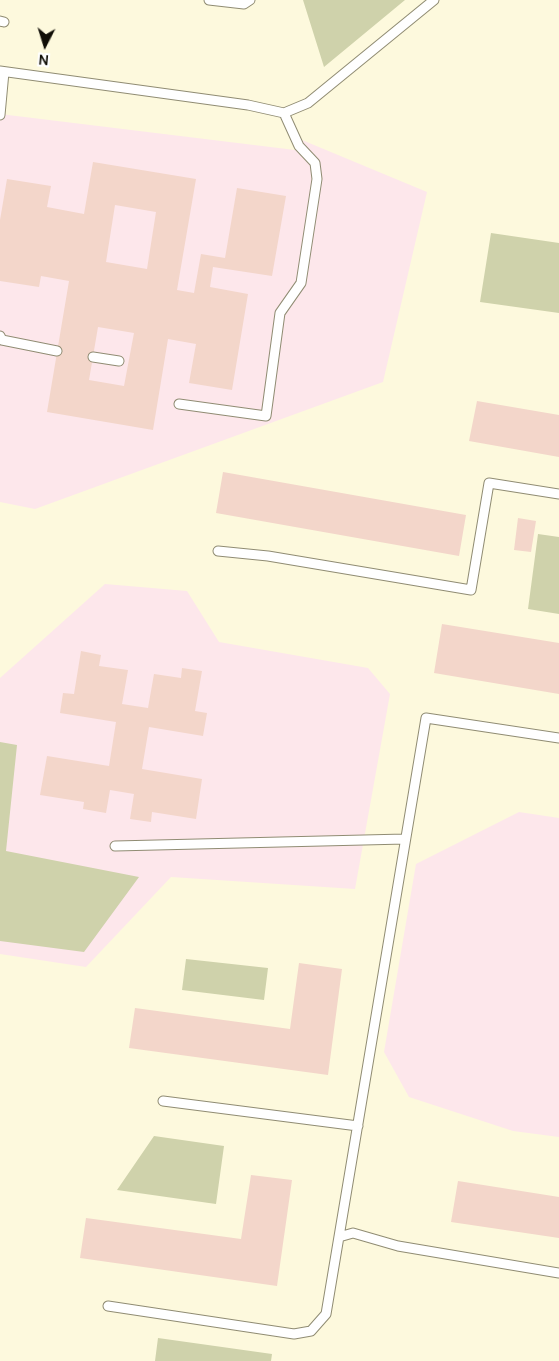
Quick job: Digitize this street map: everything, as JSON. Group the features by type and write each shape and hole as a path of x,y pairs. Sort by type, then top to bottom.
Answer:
{"lane":[{"path":"209,0 244,4 250,0"},
{"path":"0,115 2,71 248,104 284,113 308,103 434,0"},
{"path":"179,404 266,416 280,313 301,283 317,179 315,163 299,146 284,113"},
{"path":"0,336 2,340 57,351"},
{"path":"93,357 119,361"},
{"path":"218,551 268,556 471,590 489,483 559,494"},
{"path":"108,1306 294,1334 311,1331 326,1314 426,718 559,738"},
{"path":"115,846 405,838"},
{"path":"163,1101 358,1126"},
{"path":"339,1237 353,1232 398,1246 559,1273"}],"shaded area":[{"path":"0,114 295,150 302,140 427,192 383,382 35,509 0,502"},
{"path":"105,584 187,591 219,642 368,668 390,694 355,889 171,877 86,967 0,954 0,678"},
{"path":"519,812 559,818 559,1137 513,1131 409,1097 384,1052 416,864"}],"green space":[{"path":"303,0 405,0 324,67"},
{"path":"491,233 559,243 559,313 480,302"},
{"path":"538,534 559,537 559,614 528,609"},
{"path":"0,742 17,745 6,851 139,877 84,952 0,941"},
{"path":"186,959 268,968 264,1000 182,990"},
{"path":"154,1136 224,1146 216,1204 117,1190"},
{"path":"158,1338 272,1354 271,1361 155,1361"}],"building":[{"path":"93,162 196,179 177,290 194,293 201,254 225,258 237,188 286,196 272,276 213,267 210,287 248,294 232,390 189,383 196,344 168,339 153,430 47,412 69,281 41,276 39,287 0,281 0,220 7,179 51,186 47,207 84,214","holes":["115,205 156,212 147,269 106,262","98,327 134,333 124,386 89,380"]},
{"path":"477,401 559,415 559,457 469,441"},
{"path":"223,472 466,515 459,556 216,513"},
{"path":"518,518 536,521 531,552 514,550"},
{"path":"442,624 559,643 559,694 434,673"},
{"path":"81,651 101,655 99,666 128,670 122,704 148,708 154,674 181,678 182,668 202,671 195,711 207,713 203,736 149,727 142,769 202,779 196,819 152,812 151,822 130,819 134,794 110,790 106,813 83,809 84,802 40,795 47,756 109,766 116,722 60,713 63,693 74,694"},
{"path":"299,963 342,969 328,1075 129,1048 135,1008 290,1029"},
{"path":"251,1175 292,1180 277,1286 80,1258 86,1218 241,1239"},
{"path":"458,1181 559,1197 559,1238 451,1222"}]}
